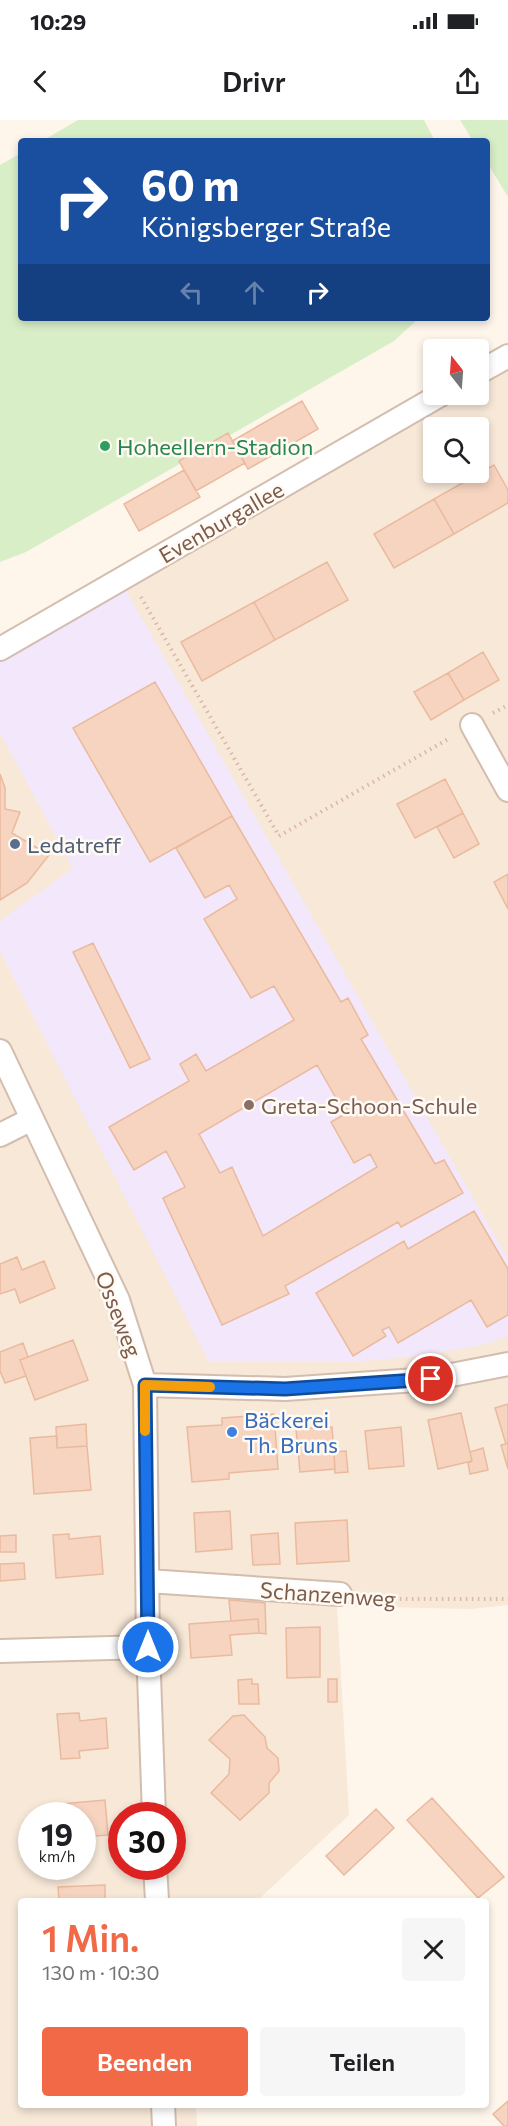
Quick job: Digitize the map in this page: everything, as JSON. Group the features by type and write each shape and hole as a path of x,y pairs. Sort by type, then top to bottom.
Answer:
{"street":[{"path":"489,367 508,356"},
{"name":"Evenburgallee","path":"0,649 423,405"},
{"path":"472,725 508,790"},
{"name":"Osseweg","path":"0,1051 118,1300 145,1385 148,1647 154,1802"},
{"path":"0,1135 32,1119"},
{"path":"145,1385 297,1388 431,1379 508,1364"},
{"name":"Schanzenweg","path":"148,1581 340,1594"},
{"path":"0,1651 148,1647"},
{"path":"156,1880 157,1898"},
{"path":"164,2108 164,2126"}],"path":[{"path":"129,575 279,836 472,725"},
{"name":"Schanzenweg","path":"340,1594 398,1599 508,1599"}],"shaded area":[{"path":"508,353 508,1605 471,1609 337,1606 349,1815 260,1898 18,1898 18,2108 196,2108 197,2126 0,2126 0,643 423,402 423,405 489,405 489,364"},
{"name":"Greta-Schoon-Schule","path":"125,589 508,1259 508,1336 485,1344 420,1356 353,1362 209,1362 0,951 0,921 73,868 0,733 0,660"}],"green space":[{"path":"78,120 424,120 433,138 47,138"},
{"path":"460,120 508,120 508,197 490,167 490,138 471,138"},
{"name":"Hoheellern-Stadion","path":"18,155 18,321 416,321 394,341 26,552 0,562 0,165"}],"building":[{"path":"302,401 318,429 248,469 232,441"},
{"path":"228,433 245,463 196,491 179,461"},
{"path":"494,465 508,490 508,503 454,534 434,499 462,483 489,483 489,468"},
{"path":"184,470 200,497 139,531 124,504"},
{"path":"434,499 454,534 394,568 374,534"},
{"path":"327,562 348,600 275,640 254,602"},
{"path":"254,602 275,640 202,681 181,642"},
{"path":"483,652 499,680 464,700 448,673"},
{"path":"448,673 464,700 431,720 414,692"},
{"path":"155,682 232,816 150,862 73,728"},
{"name":"Ledatreff","path":"0,774 5,788 5,809 20,812 12,833 49,855 27,883 0,900"},
{"path":"445,779 463,813 415,838 397,804"},
{"path":"463,813 479,844 454,858 437,827"},
{"name":"Greta-Schoon-Schule","path":"232,816 341,1002 348,998 368,1035 361,1039 435,1164 444,1160 463,1193 401,1227 398,1222 285,1286 289,1294 222,1325 163,1198 185,1187 166,1151 134,1170 109,1127 189,1081 180,1064 196,1054 206,1071 294,1020 274,986 251,998 204,919 237,899 229,885 205,898 176,848","holes":["317,1065 345,1114 331,1122 354,1163 370,1154 377,1167 263,1236 232,1167 220,1173 199,1134"]},
{"path":"508,874 508,909 494,882"},
{"path":"93,943 150,1059 130,1068 73,952"},
{"path":"474,1211 508,1269 508,1315 487,1327 471,1300 398,1343 389,1327 382,1330 386,1336 353,1356 316,1293 404,1241 408,1249"},
{"path":"17,1257 22,1270 44,1261 55,1288 20,1303 15,1289 0,1294 0,1264"},
{"path":"73,1340 88,1380 35,1400 20,1360"},
{"path":"23,1343 28,1357 20,1360 26,1376 5,1383 0,1371 0,1352"},
{"path":"508,1404 508,1469 501,1445 506,1444 495,1408"},
{"path":"461,1413 472,1461 438,1469 428,1420"},
{"path":"274,1414 278,1469 229,1473 229,1479 192,1482 187,1427 222,1425 222,1418"},
{"path":"86,1424 87,1446 57,1448 56,1427"},
{"path":"332,1427 335,1469 300,1472 296,1429"},
{"path":"401,1427 404,1466 369,1469 365,1431"},
{"path":"57,1436 57,1448 87,1446 91,1490 34,1494 30,1438"},
{"path":"483,1448 488,1470 470,1474 468,1463 472,1461 470,1452"},
{"path":"346,1451 348,1472 335,1473 334,1452"},
{"path":"230,1511 232,1549 196,1552 194,1513"},
{"path":"347,1520 349,1561 297,1564 295,1523"},
{"path":"278,1533 280,1564 253,1565 251,1535"},
{"path":"69,1534 69,1539 100,1536 103,1574 56,1578 53,1535"},
{"path":"16,1535 16,1552 0,1552 0,1536"},
{"path":"24,1563 25,1579 0,1581 0,1564"},
{"path":"229,1600 265,1603 266,1634 259,1633 258,1619 231,1621"},
{"path":"258,1619 259,1633 230,1635 232,1655 191,1658 189,1624"},
{"path":"320,1627 320,1677 287,1678 286,1628"},
{"path":"252,1679 252,1684 258,1684 259,1704 239,1704 238,1680"},
{"path":"328,1679 337,1679 337,1702 328,1702"},
{"path":"79,1713 80,1721 106,1718 108,1748 79,1751 80,1758 61,1759 57,1714"},
{"path":"244,1715 265,1737 267,1748 278,1758 279,1771 269,1783 269,1793 240,1820 211,1793 229,1774 230,1759 209,1740 233,1716"},
{"path":"432,1798 504,1877 478,1898 407,1820"},
{"path":"105,1800 108,1835 96,1836 96,1802 83,1802"},
{"path":"376,1809 394,1828 344,1875 326,1856"},
{"path":"105,1885 105,1898 59,1898 58,1887"},
{"path":"508,2101 508,2126 504,2126 493,2114"}],"slow traffic":[{"path":"145,1431 145,1385 210,1387"}],"place":[{"name":"Hoheellern-Stadion","path":"105,446"},
{"name":"Ledatreff","path":"15,844"},
{"name":"Greta-Schoon-Schule","path":"249,1105"},
{"name":"Bäckerei Th. Bruns","path":"232,1432"}],"route":[{"path":"148,1647 145,1385 285,1389 431,1379"}]}
